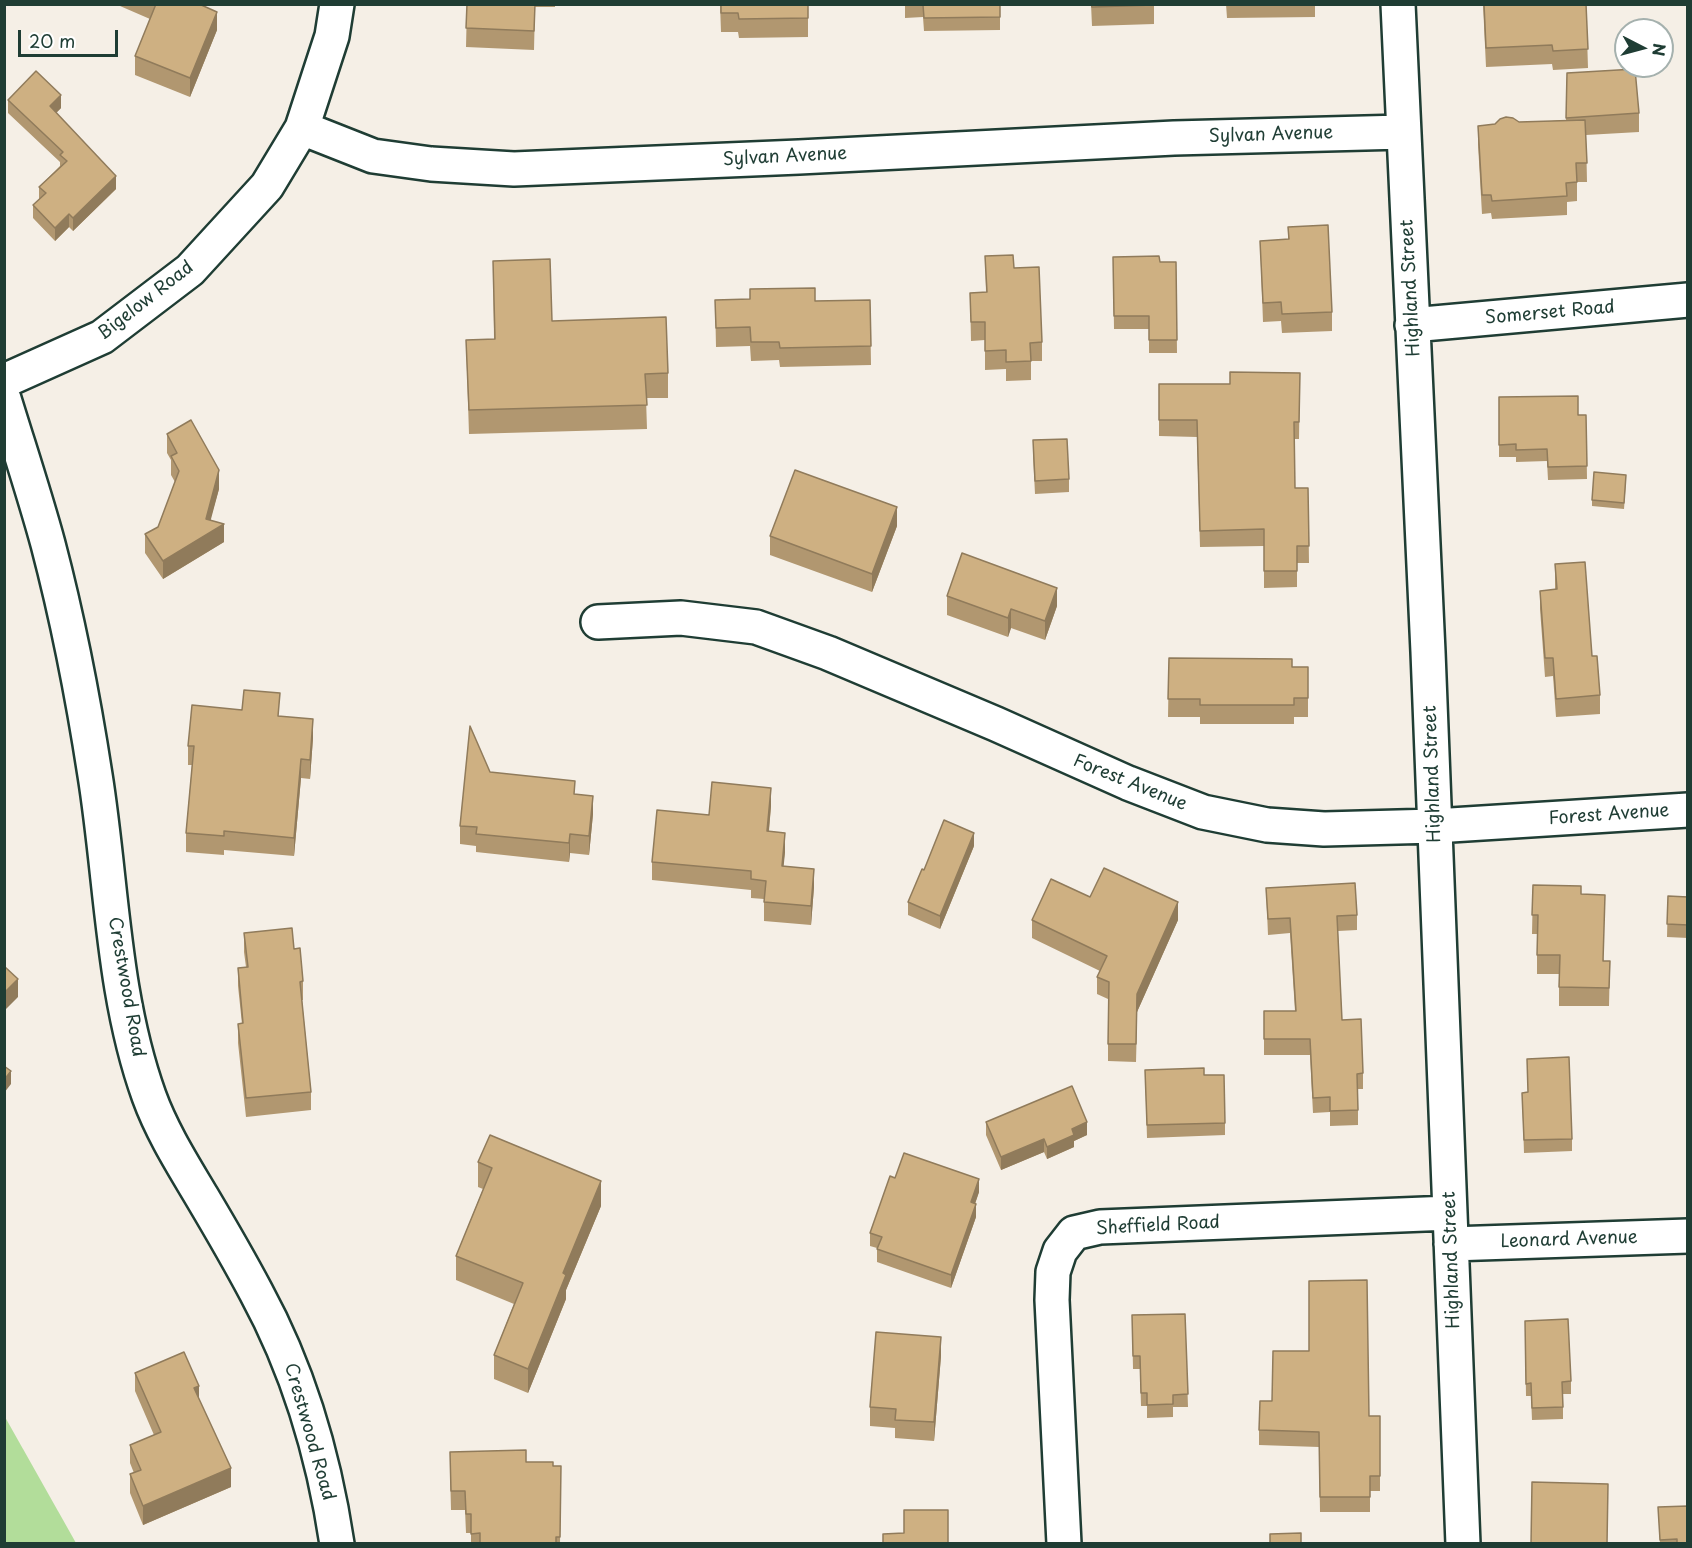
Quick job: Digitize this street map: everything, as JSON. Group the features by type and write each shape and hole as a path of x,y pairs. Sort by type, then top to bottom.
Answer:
{"street":[{"path":"302,128 332,36 337,4"},
{"name":"Highland Street","path":"1398,4 1435,826 1463,1544"},
{"name":"Sylvan Avenue","path":"302,128 373,156 431,164 514,169 788,158 1174,138 1404,132"},
{"name":"Bigelow Road","path":"4,381 102,338 190,270 267,186 302,128"},
{"name":"Somerset Road","path":"1412,325 1688,300"},
{"name":"Crestwood Road","path":"4,399 48,544 84,706 118,955 134,1046 150,1098 175,1152 278,1333 319,1456 334,1520 337,1544"},
{"name":"Forest Avenue","path":"598,622 681,618 756,627 828,652 1118,779 1203,812 1267,825 1324,829 1435,826 1688,810"},
{"name":"Sheffield Road","path":"1064,1544 1052,1300 1053,1272 1060,1251 1074,1233 1100,1227 1451,1228"},
{"name":"Leonard Avenue","path":"1451,1228 1688,1236"}],"green space":[{"path":"5,1417 76,1543 5,1543"}],"building":[{"path":"156,4 199,4 217,12 190,78 135,56"},
{"path":"467,4 535,4 534,31 466,28"},
{"path":"721,4 808,4 808,18 739,19 738,13 721,13"},
{"path":"905,4 1000,4 1000,17 924,18 923,5"},
{"path":"1091,4 1154,4 1154,5 1092,7"},
{"path":"1484,4 1586,4 1588,49 1553,51 1552,45 1486,48"},
{"path":"1614,70 1614,78 1636,78 1639,113 1566,118 1567,73"},
{"path":"36,71 61,95 50,106 116,176 73,218 69,214 55,228 33,205 46,193 39,187 67,161 60,155 63,152 8,100"},
{"path":"1506,117 1519,122 1585,120 1587,163 1576,163 1577,182 1566,183 1567,196 1492,201 1491,195 1482,195 1478,126 1495,124"},
{"path":"1328,225 1332,312 1282,314 1281,302 1263,303 1260,241 1289,239 1288,227"},
{"path":"1013,255 1014,268 1039,267 1042,342 1030,343 1031,361 1006,362 1006,350 985,351 985,322 971,322 970,293 987,292 985,256"},
{"path":"1159,256 1160,262 1176,262 1177,340 1149,340 1149,316 1114,316 1113,257"},
{"path":"550,259 552,321 666,317 668,373 645,374 647,405 469,410 466,340 495,339 493,261"},
{"path":"815,288 815,301 870,300 871,346 780,348 779,342 751,342 750,327 716,328 715,300 750,299 750,289"},
{"path":"1230,372 1300,373 1299,422 1294,422 1295,488 1308,488 1309,546 1297,546 1297,571 1264,571 1264,529 1200,531 1197,420 1159,420 1159,384 1230,384"},
{"path":"1578,396 1578,415 1586,415 1587,466 1548,467 1547,449 1516,450 1516,444 1499,445 1499,397"},
{"path":"191,420 219,470 206,519 224,524 163,561 145,534 158,527 179,471 171,456 177,453 167,434"},
{"path":"1067,439 1069,479 1035,481 1033,440"},
{"path":"795,470 897,507 872,574 770,536"},
{"path":"1594,472 1626,475 1624,503 1592,500"},
{"path":"962,553 1057,588 1045,621 1011,609 1008,618 947,596"},
{"path":"1585,562 1592,656 1597,656 1600,695 1556,699 1553,658 1545,658 1540,591 1557,589 1555,564"},
{"path":"1169,658 1292,659 1292,667 1308,667 1308,698 1294,698 1294,705 1200,705 1200,699 1168,699"},
{"path":"244,690 280,693 278,716 313,719 310,760 301,759 294,838 224,831 224,836 186,833 194,746 188,746 192,705 242,710"},
{"path":"470,726 490,772 575,781 574,794 593,796 589,836 570,834 569,843 476,834 477,827 460,826"},
{"path":"712,782 771,788 767,831 785,833 782,866 814,869 811,906 764,902 766,881 751,879 751,871 652,862 657,810 709,815"},
{"path":"944,820 974,833 940,916 908,902"},
{"path":"1104,868 1178,902 1137,994 1136,1044 1108,1044 1109,982 1097,977 1107,956 1032,920 1051,879 1090,897"},
{"path":"1355,883 1357,915 1337,916 1342,1020 1361,1019 1363,1073 1357,1074 1358,1110 1330,1111 1330,1097 1313,1098 1310,1039 1264,1039 1264,1011 1296,1011 1290,918 1268,919 1266,888"},
{"path":"1533,885 1581,886 1581,894 1605,895 1603,961 1610,961 1609,988 1559,987 1560,955 1537,955 1538,915 1532,915"},
{"path":"1668,896 1688,897 1688,925 1667,924"},
{"path":"292,928 294,949 300,948 303,981 300,982 311,1092 246,1098 238,1024 243,1023 238,968 248,967 244,933"},
{"path":"4,966 18,979 4,993"},
{"path":"1569,1057 1572,1139 1524,1140 1522,1093 1528,1092 1527,1059"},
{"path":"4,1066 11,1071 4,1080"},
{"path":"1204,1068 1204,1075 1224,1075 1225,1123 1147,1125 1145,1070"},
{"path":"1072,1086 1087,1122 1072,1129 1074,1135 1047,1147 1044,1139 1001,1157 986,1122"},
{"path":"490,1135 601,1181 563,1273 566,1275 528,1369 494,1355 523,1283 456,1256 492,1168 478,1162"},
{"path":"904,1153 979,1179 971,1202 976,1204 951,1275 877,1249 882,1237 870,1233 890,1176 895,1178"},
{"path":"1367,1280 1369,1416 1380,1416 1380,1476 1370,1476 1370,1497 1320,1497 1319,1432 1259,1430 1260,1401 1272,1401 1273,1351 1309,1351 1309,1281"},
{"path":"1185,1314 1188,1394 1173,1395 1173,1404 1147,1405 1147,1393 1141,1393 1140,1356 1133,1356 1132,1315"},
{"path":"1568,1319 1571,1381 1562,1382 1563,1407 1532,1408 1531,1383 1526,1384 1525,1321"},
{"path":"876,1332 941,1337 934,1422 895,1420 896,1409 870,1407"},
{"path":"184,1352 199,1386 194,1388 231,1468 143,1506 130,1474 141,1470 130,1445 161,1432 135,1373"},
{"path":"526,1450 526,1462 553,1462 553,1466 561,1466 560,1537 556,1537 556,1544 480,1544 480,1533 471,1534 471,1514 466,1514 465,1491 451,1491 450,1452"},
{"path":"1532,1482 1608,1484 1607,1544 1531,1544"},
{"path":"1688,1506 1688,1544 1677,1544 1677,1539 1660,1540 1658,1507"},
{"path":"904,1510 948,1510 948,1544 883,1544 883,1534 904,1533"},
{"path":"1301,1533 1301,1544 1270,1544 1270,1534"}]}
